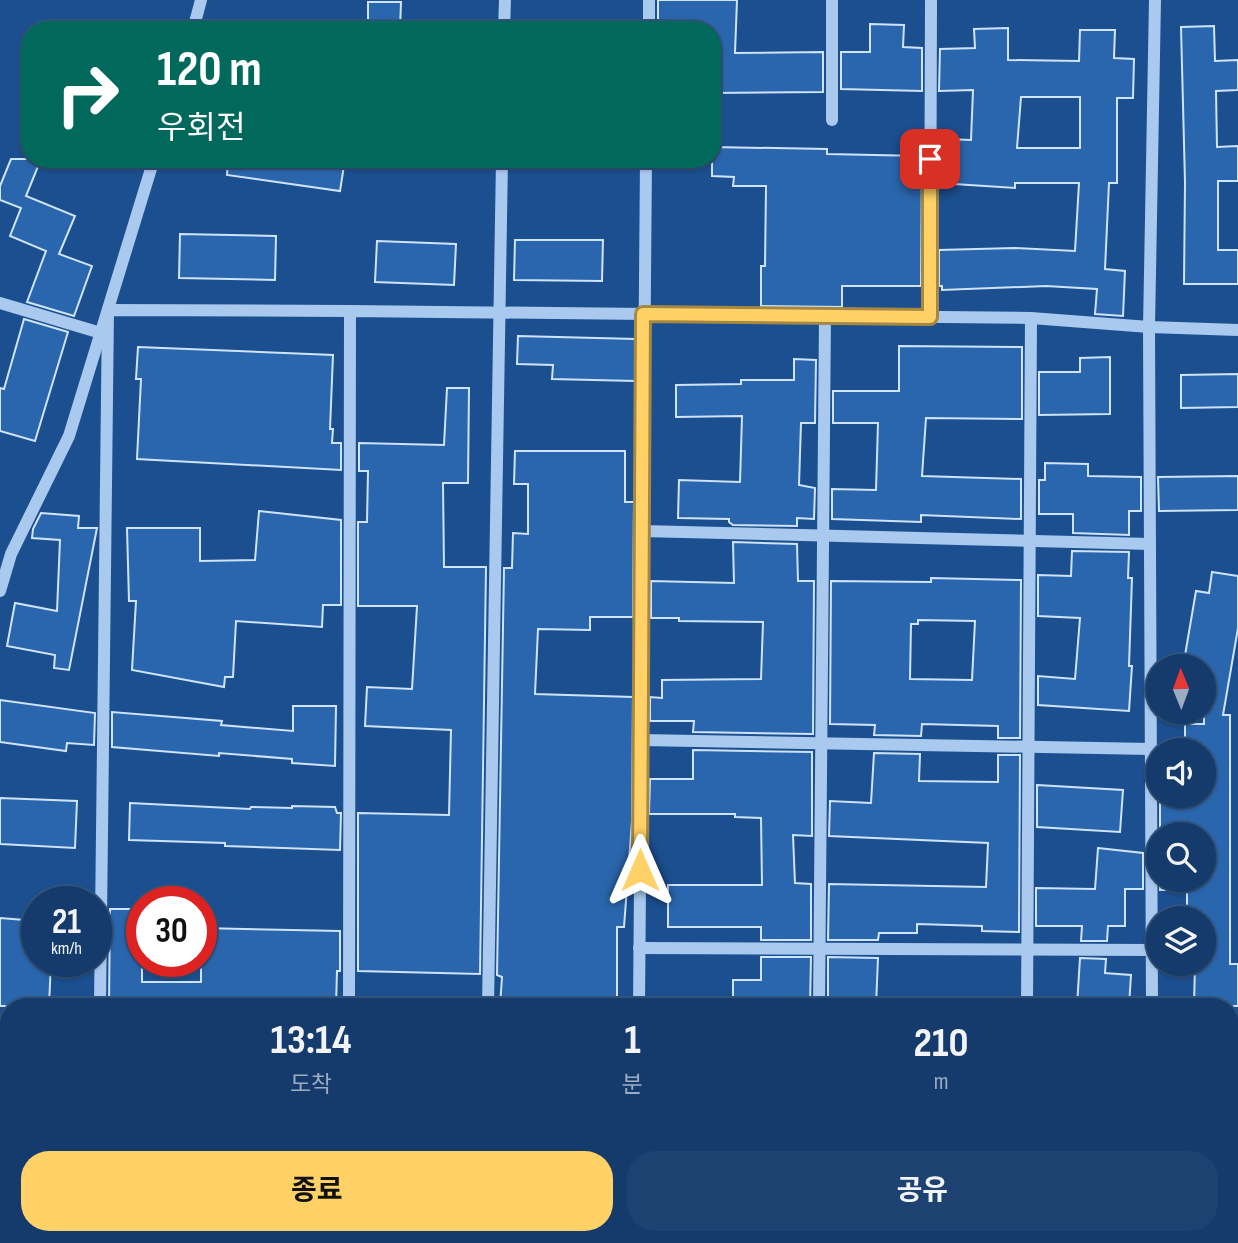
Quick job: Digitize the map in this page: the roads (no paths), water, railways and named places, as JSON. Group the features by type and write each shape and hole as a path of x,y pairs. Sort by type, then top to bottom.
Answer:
{"street":[{"path":"195,21 201,0"},
{"path":"504,21 505,0"},
{"path":"649,0 649,21"},
{"path":"832,0 832,120"},
{"path":"930,0 930,317"},
{"path":"1151,738 1150,327 1155,0"},
{"path":"0,591 11,554 69,436 152,168"},
{"path":"488,998 502,168"},
{"path":"639,998 646,168"},
{"path":"0,303 101,333"},
{"path":"108,310 1031,318 1238,330"},
{"path":"100,998 108,310"},
{"path":"349,998 350,311"},
{"path":"819,998 825,316"},
{"path":"1027,998 1031,318"},
{"path":"642,531 1150,544"},
{"path":"640,740 1146,749"},
{"path":"1151,808 1152,906"},
{"path":"639,948 1146,950"},
{"path":"1152,976 1152,998"}]}
